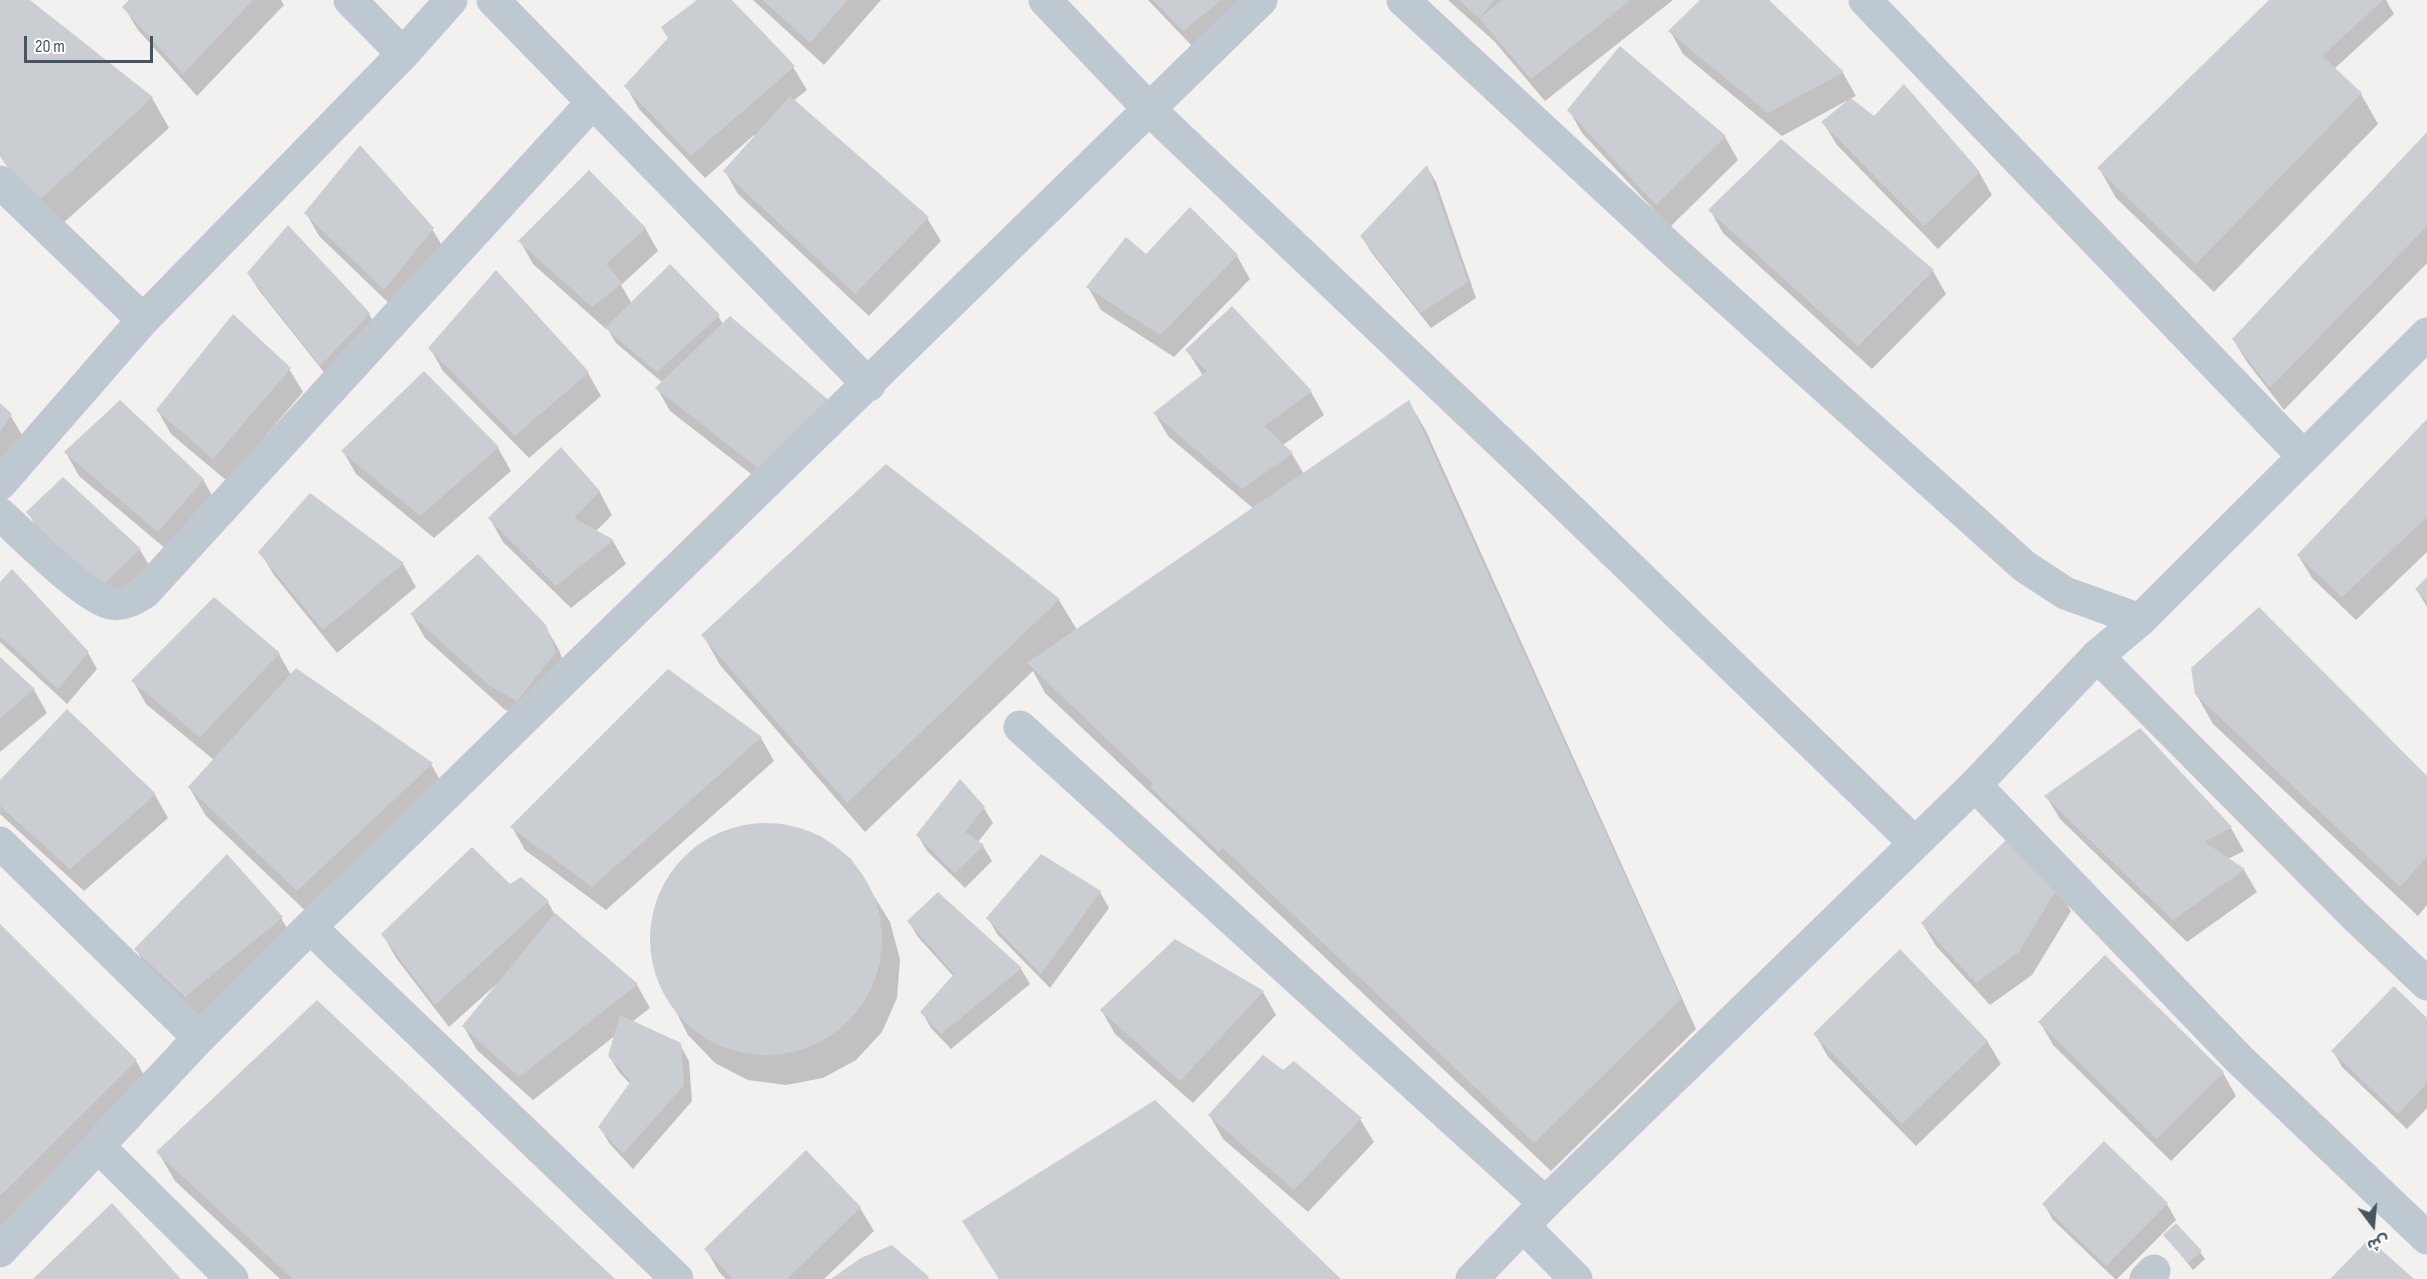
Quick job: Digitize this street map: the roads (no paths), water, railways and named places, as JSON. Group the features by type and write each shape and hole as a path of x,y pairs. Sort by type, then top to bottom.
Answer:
{"street":[{"path":"350,0 404,54"},
{"path":"0,484 143,320 404,54 451,0"},
{"path":"493,0 869,385"},
{"path":"1045,0 1150,110 1520,460 1915,843"},
{"path":"0,1251 199,1038 310,927 869,385 1261,0"},
{"path":"1403,0 1676,253 2024,566 2065,593 2140,620"},
{"path":"1865,0 2303,456"},
{"path":"0,514 90,594 111,603 130,602 144,592 593,102"},
{"path":"0,182 143,320"},
{"path":"1472,1279 1975,785 2097,656 2140,620 2427,334"},
{"path":"2097,656 2355,916 2427,984"},
{"path":"1020,727 1535,1215 1576,1279"},
{"path":"1975,785 2239,1059 2427,1238"},
{"path":"0,843 199,1038"},
{"path":"310,927 677,1279"},
{"path":"99,1147 232,1279"}]}
